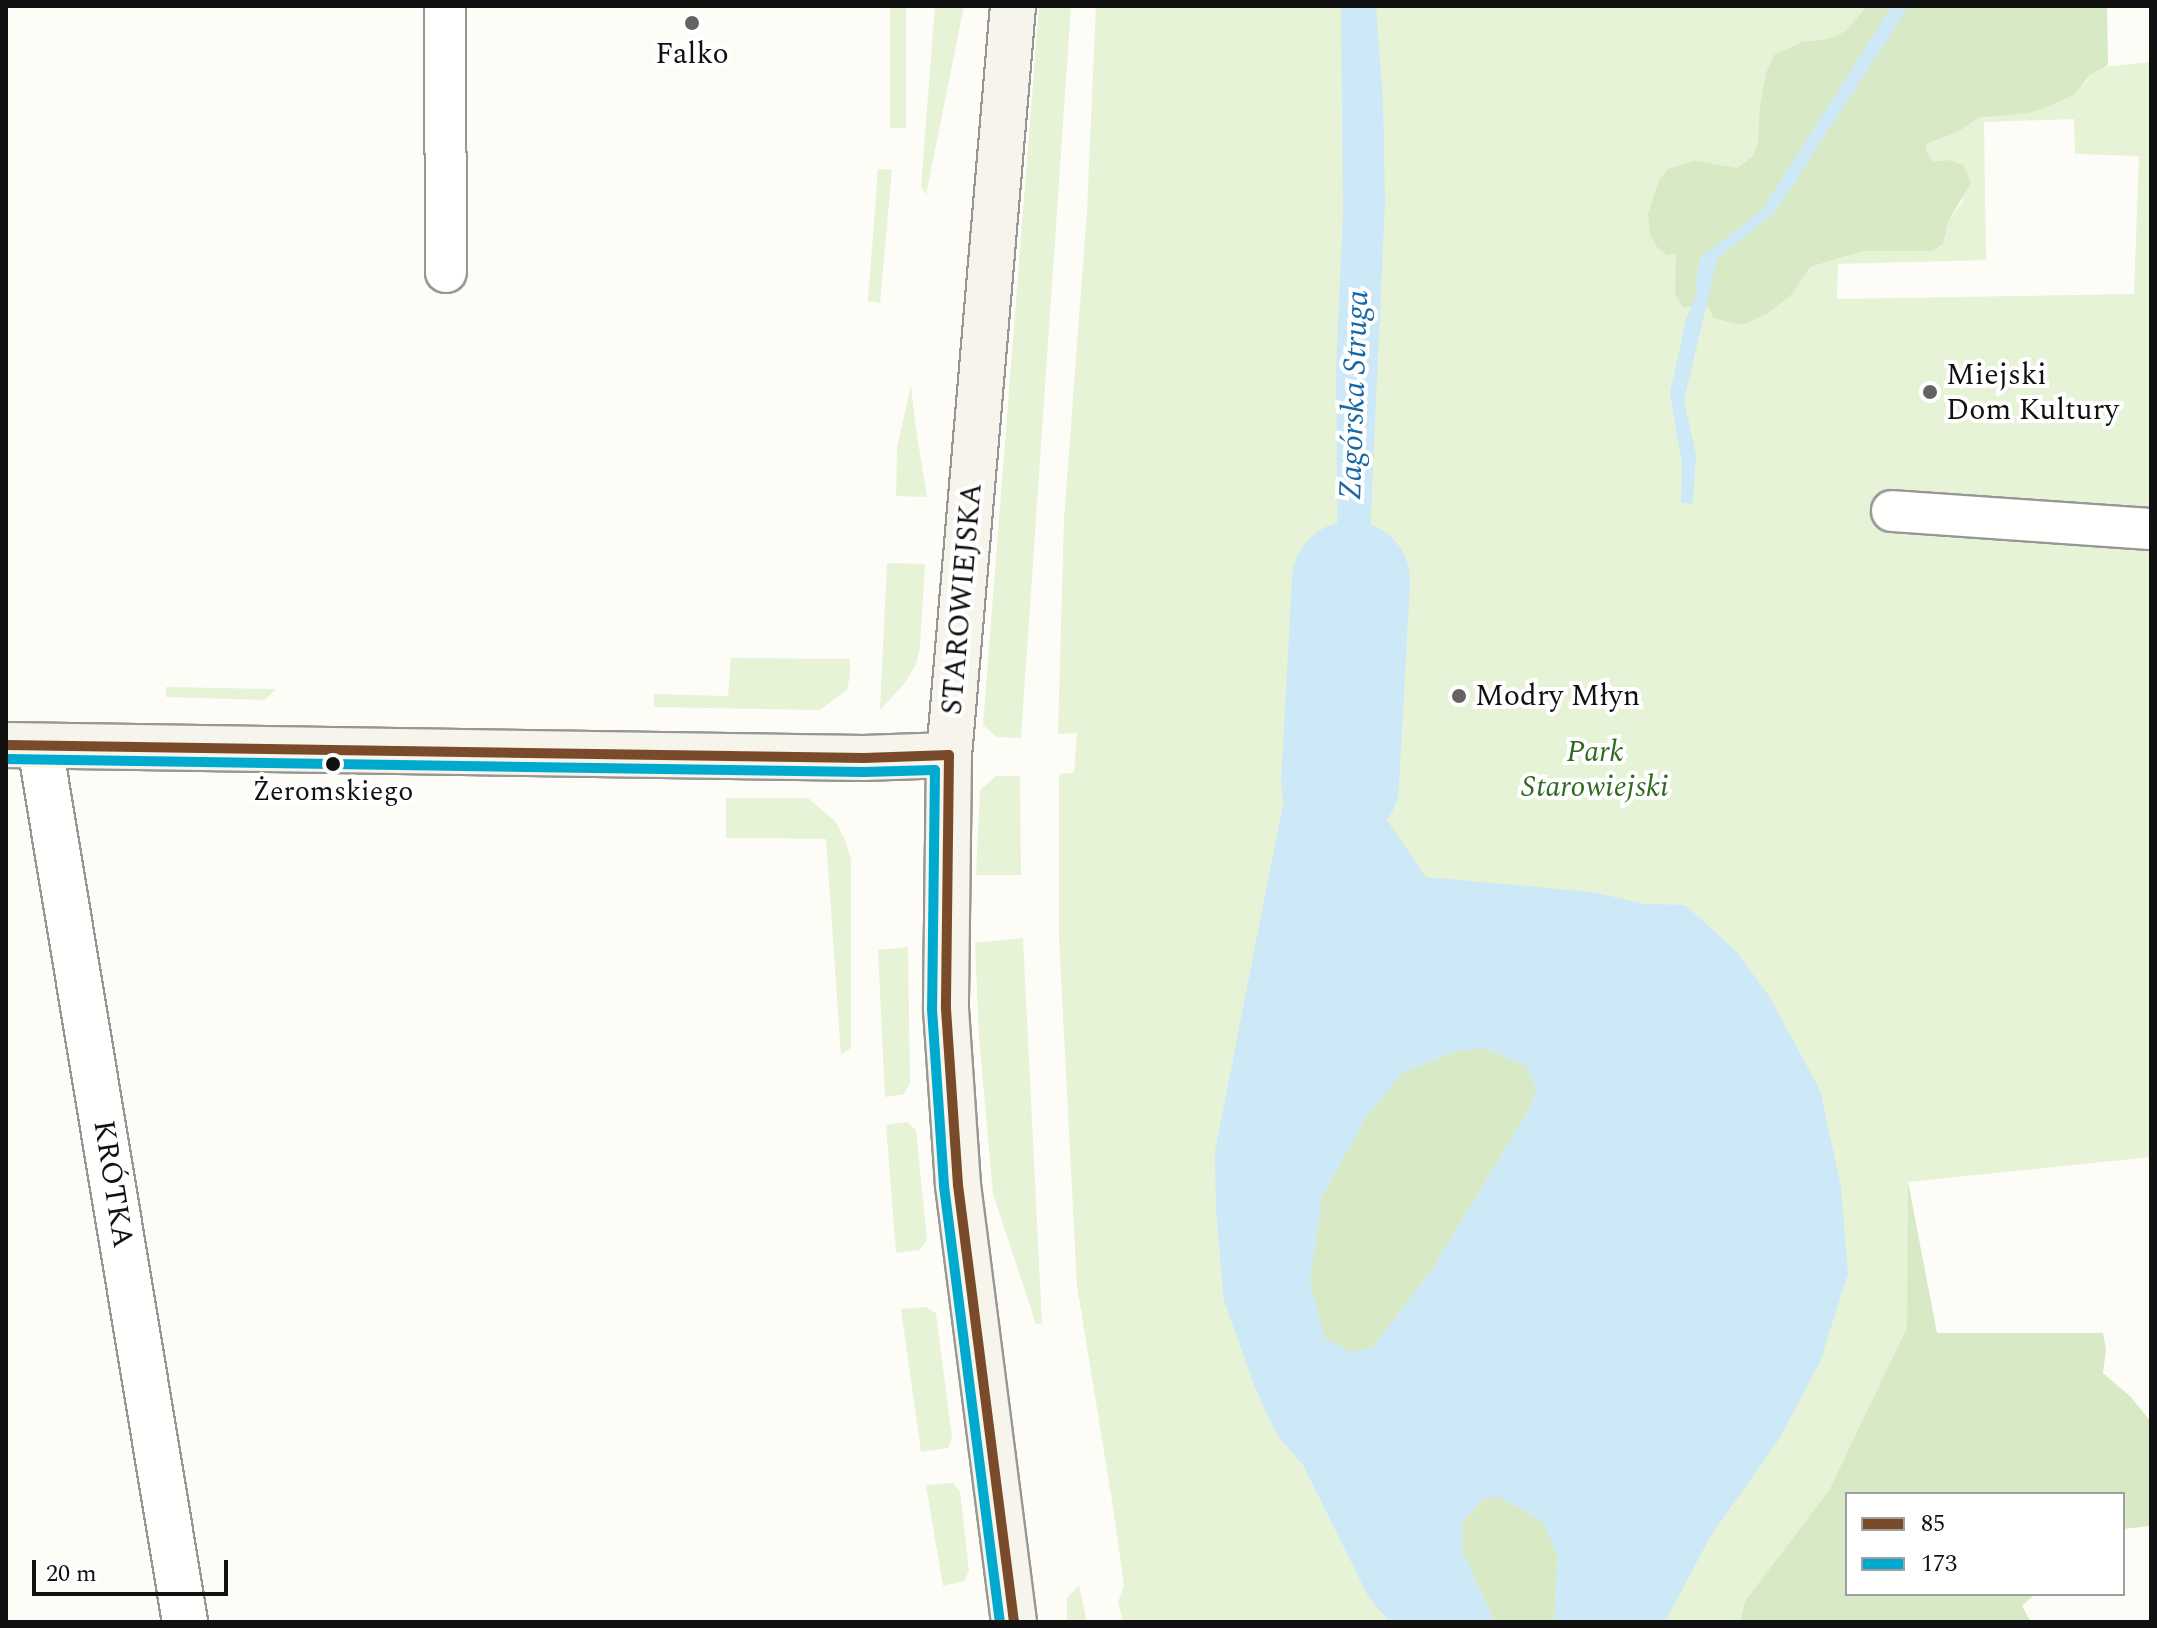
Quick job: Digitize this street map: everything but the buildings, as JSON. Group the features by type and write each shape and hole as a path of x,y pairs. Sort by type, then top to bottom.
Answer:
{"main road":[{"name":"STAROWIEJSKA","path":"1013,6 949,755 946,1009 958,1185 1014,1622"},
{"path":"23,746 864,758 949,755"}],"street":[{"name":"KRÓTKA","path":"23,746 185,1622"}],"lane":[{"path":"445,6 446,272"},
{"path":"1892,511 2151,529"}],"green space":[{"path":"890,6 906,6 906,128 890,128"},
{"path":"935,6 964,6 926,195 921,187"},
{"path":"1039,6 1071,6 1021,738 997,737 983,725"},
{"name":"Park Starowiejski","path":"1096,6 1927,6 1810,267 1863,251 1932,251 1943,244 1949,220 1963,201 1948,160 1933,161 1927,153 1926,144 1956,133 1979,118 1994,117 2085,84 2091,74 2101,67 2151,62 2151,1157 1908,1182 1908,1328 1829,1490 1745,1601 1740,1622 1123,1622 1118,1602 1124,1586 1077,1286 1059,938 1059,774 1074,773 1077,733 1058,734 1064,519 1087,210","holes":["2074,119 2075,154 2139,156 2134,294 1837,299 1838,264 1986,260 1984,122"]},
{"path":"1867,6 2107,6 2108,65 2091,74 2075,94 2051,105 2029,113 1979,118 1956,133 1926,144 1927,153 1933,161 1948,160 1963,165 1971,183 1949,220 1943,244 1932,251 1863,251 1810,267 1791,295 1767,314 1742,325 1713,318 1709,307 1683,307 1675,294 1676,254 1667,255 1657,247 1650,234 1648,214 1659,180 1669,168 1695,161 1737,168 1752,157 1758,143 1760,105 1767,70 1774,55 1802,42 1828,39 1846,31"},
{"path":"878,169 892,170 880,303 868,301"},
{"path":"911,385 927,497 896,496 897,448"},
{"path":"887,563 925,564 920,647 916,664 905,683 880,710"},
{"path":"731,658 850,659 847,690 820,710 654,707 654,694 728,696"},
{"path":"166,687 276,689 265,700 166,697"},
{"path":"996,776 1020,776 1021,875 976,875 980,790"},
{"path":"726,798 808,798 835,821 845,839 851,860 851,1048 841,1055 826,839 726,838"},
{"path":"1023,938 1042,1324 1036,1324 993,1194 979,1037 975,943"},
{"path":"908,947 910,1083 904,1094 885,1097 878,950"},
{"path":"1484,1048 1526,1066 1536,1089 1528,1111 1433,1268 1371,1349 1351,1352 1325,1339 1310,1281 1322,1197 1366,1117 1403,1072 1457,1051"},
{"path":"907,1122 916,1130 927,1240 920,1250 896,1253 886,1125"},
{"path":"1908,1182 1937,1333 2103,1333 2106,1349 2103,1373 2131,1397 2151,1422 2151,1526 2125,1529 2125,1492 1845,1492 1845,1596 2033,1596 2022,1606 2031,1622 1740,1622 1745,1601 1829,1490 1907,1328"},
{"path":"926,1307 936,1313 952,1438 948,1448 921,1452 901,1309"},
{"path":"953,1483 960,1491 969,1571 964,1581 943,1586 926,1485"},
{"path":"1485,1498 1502,1498 1543,1522 1558,1556 1554,1622 1495,1622 1462,1551 1462,1522"},
{"path":"1079,1585 1087,1622 1067,1622 1067,1598"}],"water":[{"path":"1341,6 1376,6 1383,101 1385,201 1367,603 1372,626 1368,743 1352,742 1353,710 1348,742 1307,740 1317,635 1332,608 1338,588 1336,369 1343,214"},
{"path":"1892,6 1909,6 1775,212 1717,259 1684,401 1696,454 1693,504 1681,503 1682,463 1670,393 1686,319 1695,297 1699,259 1761,211"},
{"path":"1308,763 1325,764 1326,781 1330,781 1331,764 1350,766 1350,794 1370,795 1372,813 1387,820 1426,877 1592,892 1645,904 1685,905 1736,951 1769,996 1820,1090 1841,1187 1848,1274 1820,1362 1779,1439 1710,1537 1665,1622 1554,1622 1558,1556 1543,1522 1502,1498 1485,1498 1462,1522 1462,1551 1495,1622 1390,1622 1369,1598 1303,1465 1277,1435 1254,1385 1224,1301 1216,1211 1215,1151 1285,794 1306,795","holes":["1484,1048 1526,1066 1536,1089 1528,1111 1433,1268 1372,1348 1351,1352 1325,1338 1310,1281 1322,1197 1366,1117 1403,1072 1457,1051"]}],"waterway":[{"name":"Zagórska Struga","path":"1340,784 1351,580"}],"transit line":[{"name":"85","path":"6,745 864,758 949,755"},
{"name":"85","path":"949,755 946,1009 958,1185 1014,1622"},
{"name":"173","path":"6,759 864,772 935,770 932,1009 944,1186 1000,1622"}],"place":[{"name":"Falko","path":"692,23"},
{"name":"Miejski Dom Kultury","path":"1930,392"},
{"name":"Modry Młyn","path":"1459,696"},
{"name":"Żeromskiego","path":"333,764"}]}
